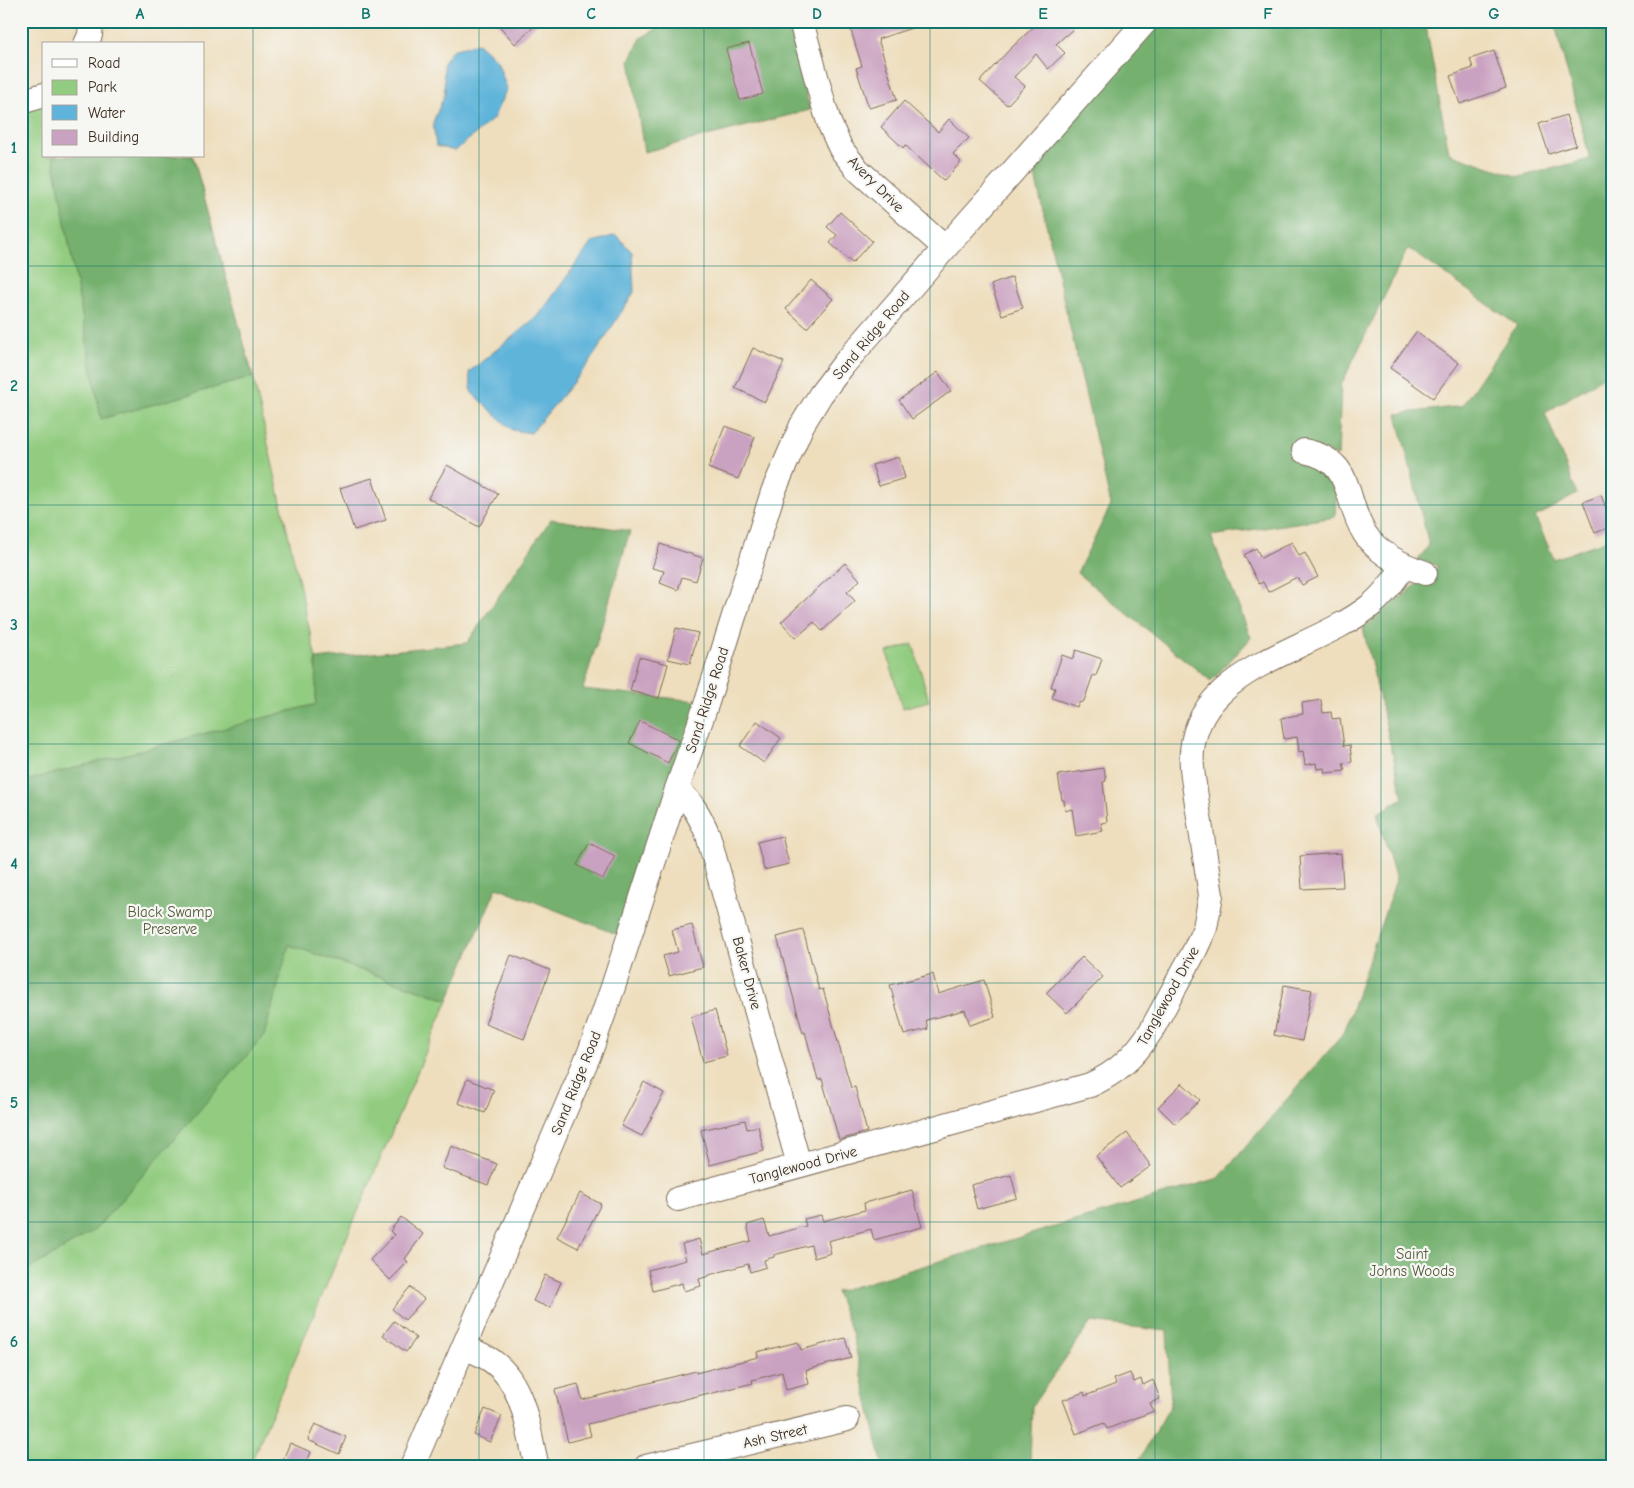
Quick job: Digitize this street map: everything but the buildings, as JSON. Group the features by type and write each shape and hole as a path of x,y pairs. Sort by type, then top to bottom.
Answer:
{"street":[{"path":"87,42 90,35 90,21"},
{"name":"Avery Drive","path":"801,21 824,106 841,149 858,170 945,248"},
{"name":"Sand Ridge Road","path":"412,1467 590,1052 677,789 708,702 773,492 802,425 821,394 844,364 1146,21"},
{"path":"21,102 42,96"},
{"name":"Tanglewood Drive","path":"678,1199 1090,1085 1103,1080 1125,1064 1144,1043 1194,952 1205,928 1208,914 1210,895 1192,765 1194,736 1204,710 1226,688 1254,669 1347,621 1369,607 1388,589 1415,570 1372,543 1365,534 1353,508 1345,478 1336,464 1326,457 1304,451"},
{"name":"Baker Drive","path":"677,789 695,808 708,835 800,1166"},
{"path":"464,1347 491,1360 511,1380 520,1398 537,1467"},
{"name":"Ash Street","path":"646,1467 846,1419"}],"green space":[{"path":"676,21 786,21 789,25 810,110 644,152 630,60 641,38 663,25"},
{"name":"Saint Johns Woods","path":"1158,21 1425,21 1449,153 1519,177 1590,159 1554,21 1613,21 1613,371 1545,413 1577,494 1535,517 1554,559 1613,538 1613,1467 1273,1467 1253,1462 1251,1467 1135,1467 1171,1405 1167,1331 1091,1322 1032,1406 1030,1463 1052,1467 883,1467 852,1333 836,1292 1219,1178 1344,1033 1396,880 1377,814 1403,798 1363,628 1417,584 1424,584 1438,566 1418,560 1429,545 1397,414 1462,406 1517,325 1408,248 1341,385 1338,456 1299,441 1298,463 1337,479 1335,517 1211,536 1251,638 1211,681 1077,573 1111,505 1033,167"},
{"name":"Black Swamp Preserve","path":"42,97 42,158 194,158 253,377 316,659 319,955 448,1000 249,1467 21,1467 21,102"},
{"path":"53,158 194,158 253,377 101,419"},
{"path":"551,519 630,531 583,689 707,702 629,939 497,887 448,1000 289,945 264,1036 95,1230 21,1274 21,782 316,704 316,659 467,643"},
{"path":"913,644 929,701 902,708 887,652"}],"water":[{"path":"478,43 497,61 507,88 493,119 455,151 436,146 433,122 445,94 443,63 452,50"},
{"path":"616,235 632,252 634,292 589,363 531,433 512,430 472,393 469,372 539,315 592,242"}]}
